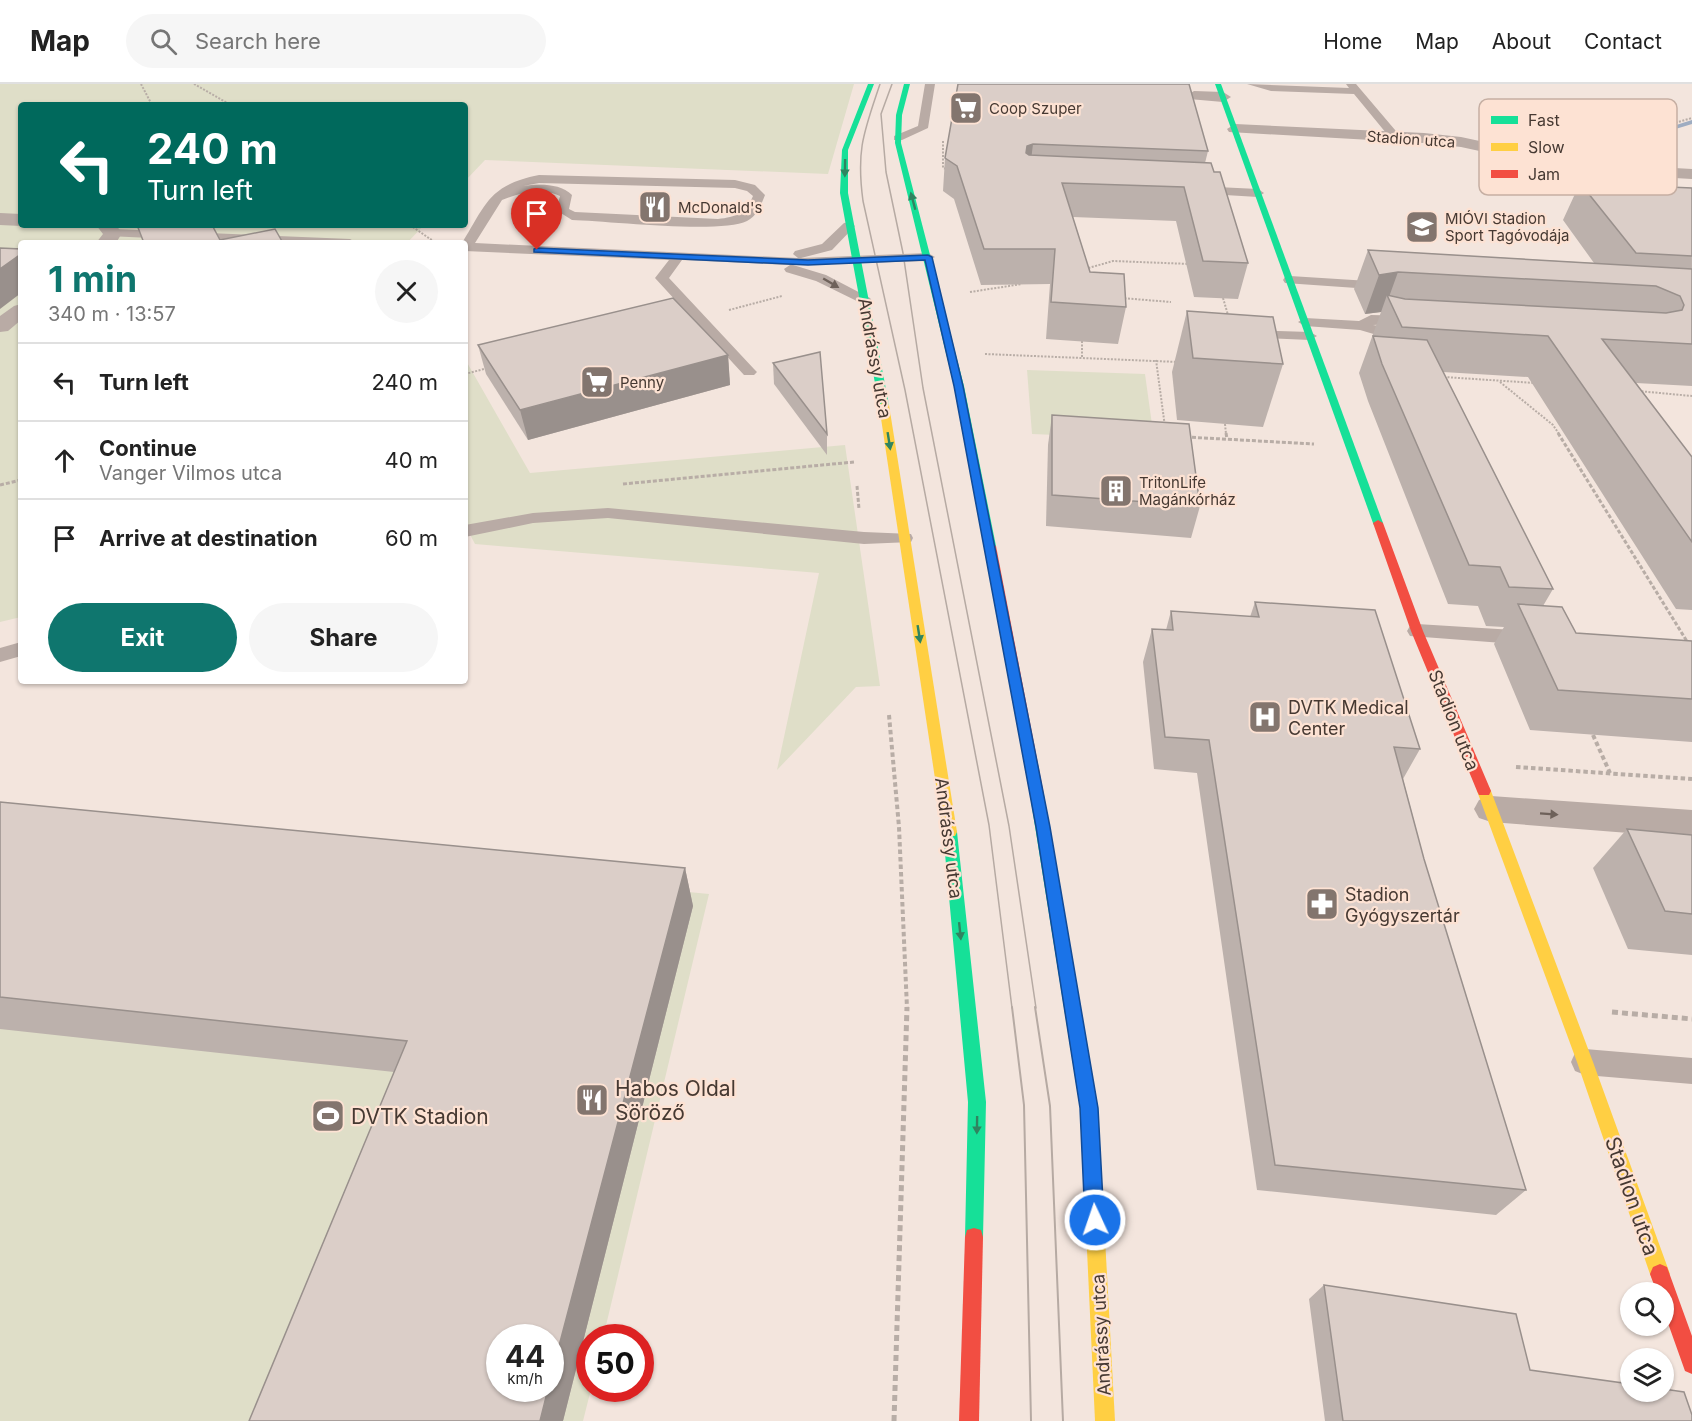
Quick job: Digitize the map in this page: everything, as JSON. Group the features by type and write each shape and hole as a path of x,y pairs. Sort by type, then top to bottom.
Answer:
{"main road":[{"name":"Andrássy utca","path":"871,84 845,150 844,193 865,301 950,829 977,1102 969,1421"},
{"name":"Andrássy utca","path":"907,84 899,115 898,138 958,386 1041,816 1089,1108 1105,1421"},
{"name":"Stadion utca","path":"1220,91 1417,631 1491,809 1585,1062 1692,1364"}],"street":[{"path":"1189,96 1220,91"},
{"name":"Stadion utca","path":"1235,129 1395,137 1461,142 1479,146"},
{"name":"Stadion utca","path":"1677,173 1692,174"},
{"path":"0,219 18,220"},
{"path":"0,326 18,312"},
{"path":"1491,809 1692,824"}],"lane":[{"path":"898,138 922,128 930,84"},
{"path":"1252,84 1271,88 1353,88 1395,137"},
{"path":"468,244 496,198 512,184 540,179 735,184 751,188 759,195 754,210 749,215 718,223 572,216 562,210 566,195 555,190 522,190 496,198"},
{"path":"1183,190 1258,193"},
{"path":"755,260 815,251 827,247 849,226"},
{"path":"108,234 269,240"},
{"path":"468,247 808,262 928,257"},
{"path":"679,256 663,278 748,372"},
{"path":"755,260 821,278 865,301"},
{"path":"1290,280 1399,286"},
{"path":"1362,326 1371,319 1419,320"},
{"path":"1234,333 1362,326 1390,333 1413,334"},
{"path":"468,530 533,518 608,513 864,538 904,538"},
{"path":"1417,631 1552,640"},
{"path":"0,655 18,651"},
{"path":"1585,1062 1692,1071"}],"path":[{"path":"141,84 150,102"},
{"path":"194,84 226,102"},
{"path":"945,131 943,168 950,169"},
{"path":"414,228 432,240"},
{"path":"1078,271 1113,261 1193,264"},
{"path":"699,317 770,300 821,278"},
{"path":"963,293 1028,283"},
{"path":"1113,297 1171,302"},
{"path":"1082,341 1082,357"},
{"path":"984,354 1179,362"},
{"path":"1156,360 1167,436"},
{"path":"468,373 498,366"},
{"path":"1438,376 1544,384"},
{"path":"1498,380 1553,425 1692,649"},
{"path":"1635,391 1692,396"},
{"path":"1225,424 1227,439"},
{"path":"1177,436 1350,447"},
{"path":"1563,443 1571,443"},
{"path":"617,484 854,462"},
{"path":"0,485 18,481"},
{"path":"1601,505 1610,505"},
{"path":"1640,567 1650,567"},
{"path":"889,712 898,827 907,1010 894,1421"},
{"path":"1593,735 1610,773"},
{"path":"1473,765 1692,779"},
{"path":"1602,1011 1692,1018"}],"green space":[{"path":"0,84 854,84 828,174 485,160 468,178 468,102 18,102 18,228 421,228 410,240 18,240 18,618 0,622"},
{"path":"468,364 530,473 845,445 880,686 856,687 777,770 819,573 475,544 468,531"},
{"path":"1027,370 1145,374 1154,439 1032,434"},
{"name":"DVTK Stadion","path":"0,825 709,894 606,1324 576,1324 576,1402 588,1402 583,1421 0,1421"}],"building":[{"path":"958,84 1189,84 1208,151 1033,144 1027,146 1026,153 1029,155 1211,163 1214,172 1220,172 1248,263 1203,261 1184,187 1062,183 1090,272 1124,274 1126,307 1051,302 1055,249 984,249 957,166 945,158"},
{"path":"1677,187 1692,188 1692,256 1636,253 1590,195 1677,195"},
{"path":"138,228 214,228 220,240 143,240"},
{"path":"275,229 281,240 220,240"},
{"path":"0,248 18,249 18,256 0,269"},
{"path":"1368,250 1692,269 1692,344 1602,339 1692,457 1692,542 1548,336 1402,327 1387,295 1405,299 1666,313 1682,310 1684,305 1680,296 1656,286 1398,272 1379,275"},
{"path":"673,298 728,355 520,410 478,345"},
{"path":"1187,311 1273,317 1283,364 1193,358"},
{"path":"1373,336 1427,340 1553,589 1509,587 1500,567 1469,565 1382,364"},
{"path":"820,352 827,434 773,363"},
{"path":"1052,415 1189,424 1200,506 1052,495"},
{"path":"1255,602 1375,610 1420,749 1394,747 1424,859 1526,1190 1275,1165 1209,740 1165,737 1152,629 1173,630 1171,611 1259,617"},
{"path":"1518,604 1562,607 1576,633 1692,641 1692,699 1558,690"},
{"path":"0,802 685,868 564,1327 564,1324 486,1324 486,1402 545,1402 540,1421 249,1421 407,1041 0,997"},
{"path":"1627,829 1692,835 1692,914 1665,911"},
{"path":"1324,1285 1516,1314 1530,1370 1620,1383 1620,1402 1674,1402 1674,1390 1684,1392 1692,1415 1692,1421 1343,1421"}],"waterway":[{"path":"1677,127 1692,122"}],"tram line":[{"path":"880,84 861,154 863,201 905,390 989,825 1012,1008"},
{"path":"892,84 881,114 886,172 903,253 923,388 1009,826 1036,1008"},
{"path":"1012,1007 1024,1105 1031,1421"},
{"path":"1035,1007 1050,1106 1063,1421"}],"traffic: fast":[{"path":"871,84 845,150 844,193 884,405"},
{"path":"907,84 899,115 898,143 959,386 990,546"},
{"path":"1218,84 1378,523"},
{"path":"1037,795 1089,1108 1092,1165"},
{"path":"950,832 977,1102 974,1237"}],"traffic: slow":[{"path":"884,405 950,832"},
{"path":"1484,791 1585,1062 1660,1274"},
{"path":"1092,1165 1105,1421"}],"traffic: jam":[{"path":"1378,523 1417,631 1484,791"},
{"path":"990,546 1037,795"},
{"path":"969,1421 974,1237"},
{"path":"1660,1274 1692,1364"}],"place":[{"name":"Coop Szuper","path":"966,108"},
{"name":"McDonald's","path":"655,207"},
{"name":"MIÓVI Stadion Sport Tagóvodája","path":"1422,227"},
{"name":"Penny","path":"597,382"},
{"name":"TritonLife Magánkórház","path":"1116,491"},
{"name":"DVTK Medical Center","path":"1265,717"},
{"name":"Stadion Gyógyszertár","path":"1322,904"},
{"name":"Habos Oldal Söröző","path":"592,1100"},
{"name":"DVTK Stadion","path":"328,1116"}],"route":[{"path":"537,250 808,262 928,257 958,386 1043,827 1089,1108 1095,1220"}]}
